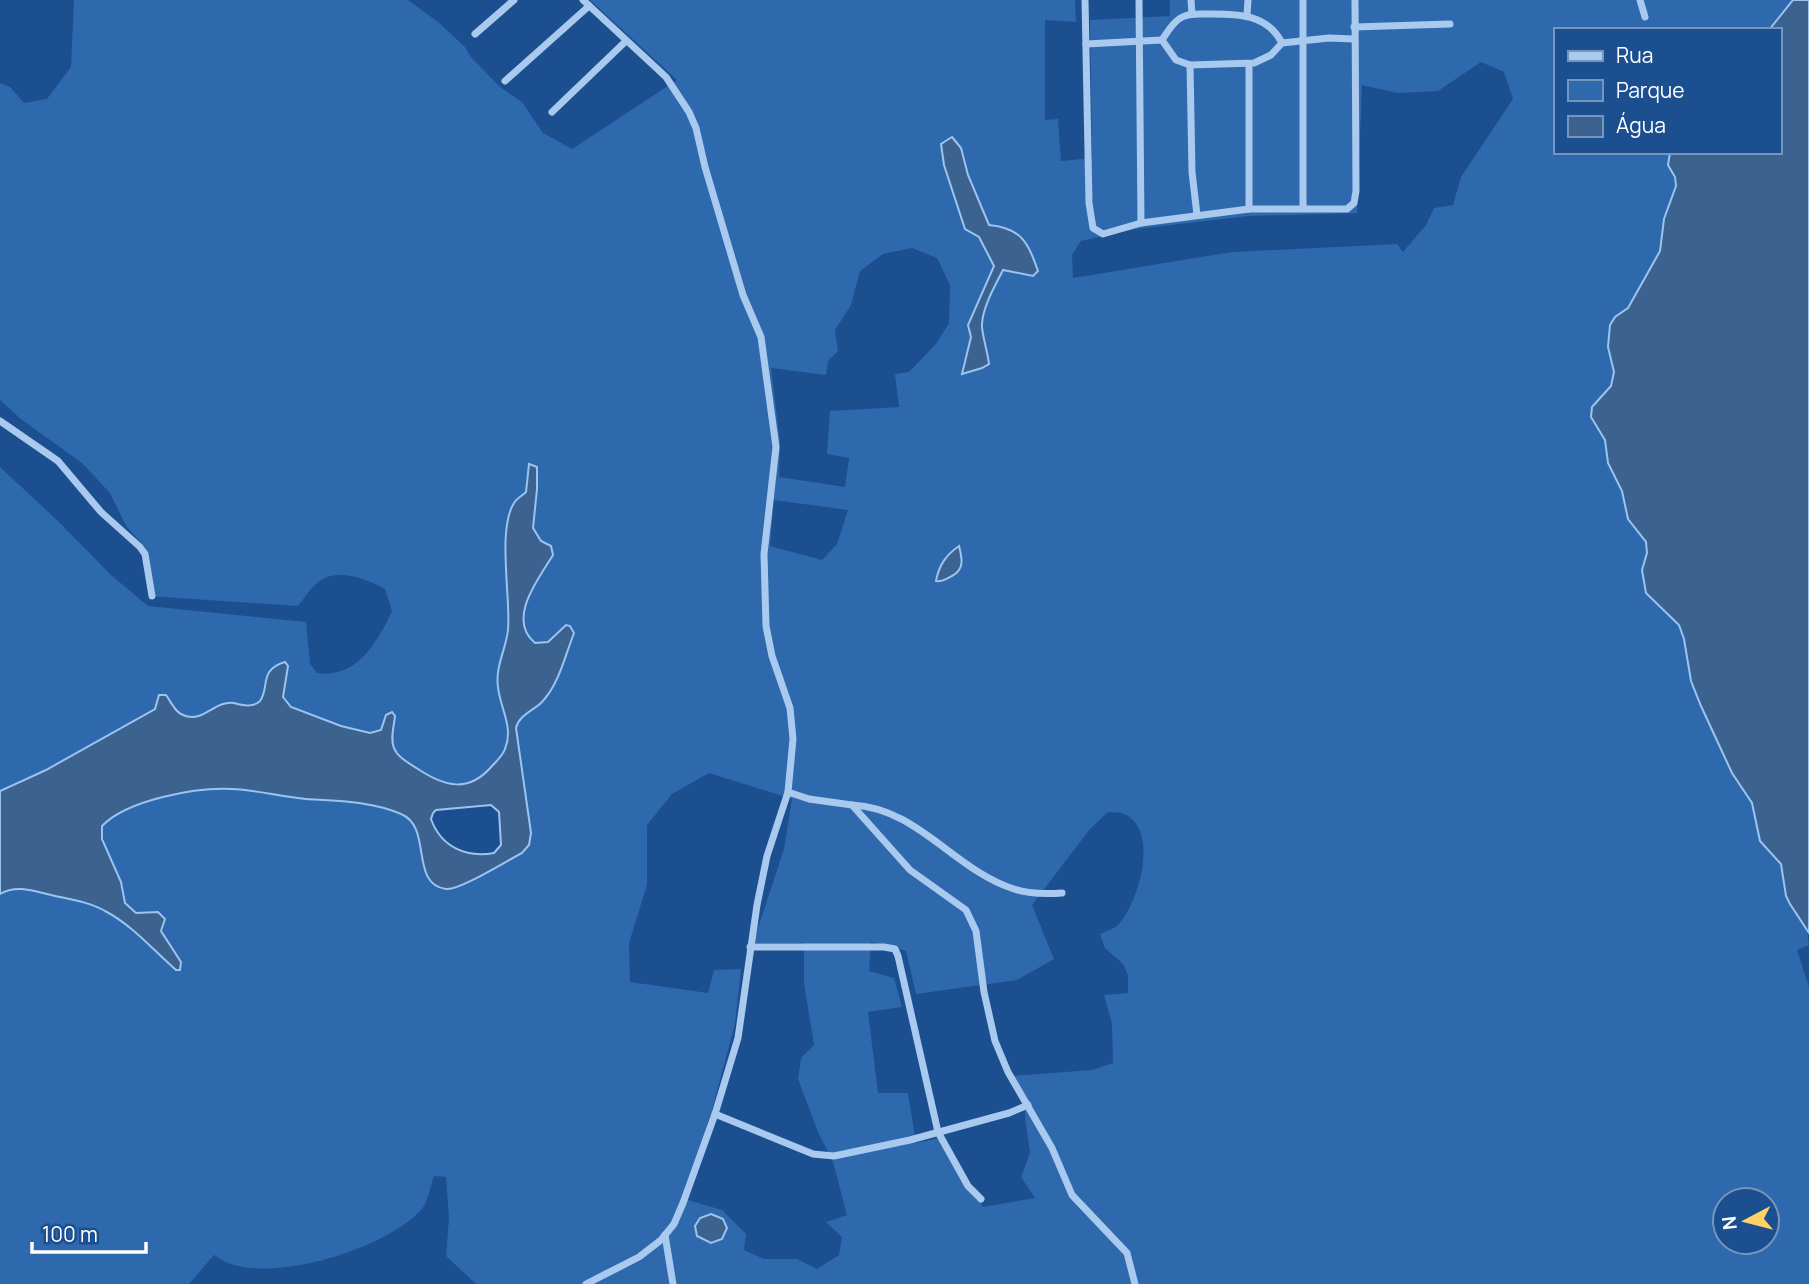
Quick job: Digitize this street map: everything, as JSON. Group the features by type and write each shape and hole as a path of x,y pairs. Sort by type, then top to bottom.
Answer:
{"street":[{"path":"475,34 514,0"},
{"path":"1085,0 1090,220 1097,233 1102,234 1140,223 1197,215 1249,209 1336,210 1347,209 1354,203 1355,0"},
{"path":"1139,0 1140,223"},
{"path":"1191,0 1192,14"},
{"path":"1247,15 1248,0"},
{"path":"1303,0 1303,208"},
{"path":"1640,0 1645,17"},
{"path":"505,81 586,3 666,77 696,128 743,295 761,337 776,447 764,554 766,626 769,647 788,698 793,739 788,792 763,871 738,1038 715,1114 674,1224 665,1236 639,1257 586,1284"},
{"path":"1087,44 1162,40 1177,21 1192,14 1247,15 1273,31 1282,43"},
{"path":"1354,27 1450,24"},
{"path":"1282,43 1354,39"},
{"path":"1162,40 1173,57 1190,65 1249,64 1265,59 1282,43"},
{"path":"552,112 626,41"},
{"path":"1249,64 1249,209"},
{"path":"1190,65 1192,172 1197,215"},
{"path":"0,421 58,461 101,512 137,544 145,554 152,596"},
{"path":"788,792 809,799 883,811 903,819 980,873 1011,888 1062,893"},
{"path":"852,805 910,870 961,906 969,915 976,931 984,992 995,1041 1008,1072 1052,1148 1072,1195 1127,1253 1135,1284"},
{"path":"750,947 895,949 938,1132 968,1186 981,1199"},
{"path":"715,1114 756,1133 825,1157 938,1132 1009,1113 1028,1105"},
{"path":"665,1236 673,1284"}],"green space":[{"path":"74,0 408,0 438,22 465,47 470,56 500,87 522,102 543,133 572,149 677,80 590,0 1075,0 1076,22 1045,20 1045,120 1058,119 1061,161 1092,158 1090,20 1170,16 1170,0 1793,0 1771,28 1554,28 1554,154 1669,154 1668,158 1676,186 1664,219 1660,251 1628,308 1608,335 1614,372 1611,386 1596,402 1592,421 1605,440 1608,463 1622,491 1632,525 1646,542 1647,553 1642,565 1649,597 1679,625 1691,681 1701,706 1736,781 1752,803 1760,841 1781,864 1786,896 1807,930 1809,945 1797,950 1809,987 1809,1284 476,1284 446,1256 449,1218 446,1177 434,1176 423,1208 403,1225 356,1249 301,1265 249,1268 228,1263 214,1255 189,1284 0,1284 0,894 17,888 64,896 98,907 117,918 162,955 182,966 162,934 165,919 163,915 135,913 129,908 108,859 102,826 113,817 145,802 182,793 218,789 362,803 390,809 410,820 418,832 426,876 466,884 529,845 531,832 516,728 520,720 543,700 553,685 574,632 566,625 548,643 535,643 527,633 524,611 528,598 553,554 551,546 541,541 533,528 538,478 526,476 526,492 513,505 506,545 508,628 498,689 508,724 505,751 482,778 447,784 434,780 401,757 392,742 395,716 386,715 381,730 377,733 355,731 297,710 286,703 283,697 284,689 264,682 260,700 256,703 225,704 198,717 182,714 166,695 159,695 155,709 46,770 0,791 0,467 111,575 148,606 306,622 310,664 317,673 344,670 355,664 373,645 392,611 385,589 360,578 341,575 332,576 316,584 298,606 149,596 146,548 126,526 110,493 82,463 22,420 0,400 0,83 10,87 24,103 47,99 71,67","holes":["1481,62 1504,72 1513,99 1461,177 1453,205 1434,208 1426,225 1403,252 1397,244 1232,252 1073,278 1072,255 1081,241 1136,229 1249,216 1357,213 1362,85 1397,93 1438,91","965,160 980,206 1022,275 1003,270 989,299 981,325 987,347 962,365 971,337 968,325 994,266 979,237 965,229 955,196","912,248 937,258 950,285 949,323 936,344 909,372 895,374 899,407 830,411 827,454 849,458 845,487 779,477 780,442 771,368 826,375 828,361 838,351 835,330 851,305 860,271 883,254","774,500 848,510 837,544 822,560 770,546","709,773 792,799 784,849 753,943 804,943 804,983 814,1045 801,1058 798,1079 818,1132 833,1162 847,1215 826,1222 842,1237 839,1255 817,1269 797,1259 764,1259 744,1250 746,1234 722,1210 681,1198 710,1117 735,1024 741,969 714,970 708,993 630,982 629,943 647,885 647,825 672,794","1108,812 1124,814 1135,822 1144,850 1139,883 1126,913 1113,929 1100,934 1105,948 1123,964 1128,975 1128,993 1104,995 1112,1024 1113,1063 1092,1070 1013,1076 1026,1097 1025,1117 1030,1153 1021,1177 1035,1198 983,1207 944,1137 916,1143 908,1093 878,1093 868,1012 902,1007 894,978 869,971 871,942 906,951 916,994 1017,980 1054,959 1032,905 1090,829"]}],"water":[{"path":"1793,0 1809,0 1809,933 1786,896 1781,864 1760,841 1752,803 1732,773 1701,706 1691,681 1679,625 1646,593 1642,570 1647,553 1646,542 1628,519 1622,491 1608,463 1605,440 1591,417 1592,407 1611,386 1614,372 1608,347 1610,325 1615,317 1628,308 1660,251 1664,219 1676,186 1675,177 1668,165 1670,154 1781,154 1781,28 1771,28"},
{"path":"952,137 961,148 968,175 989,225 1016,233 1027,245 1038,271 1033,276 1003,270 983,317 989,364 962,374 971,337 968,325 994,266 979,237 965,229 944,165 941,144"},
{"path":"529,464 537,467 533,528 541,541 551,546 553,555 534,587 524,611 527,633 535,643 548,642 566,625 570,626 574,633 553,687 542,702 520,720 516,728 531,833 529,845 522,853 472,880 446,889 435,885 428,877 420,842 411,821 401,814 378,806 232,789 200,790 145,802 113,817 102,826 102,839 121,882 125,903 136,913 158,912 165,919 161,931 181,962 180,970 176,970 124,923 98,908 29,890 17,889 0,894 0,791 46,770 155,709 159,695 166,695 178,712 190,717 227,703 254,705 263,696 268,674 277,665 285,662 288,666 283,697 291,707 341,726 370,733 381,730 386,715 392,712 395,716 393,744 398,755 408,762 447,783 466,784 483,775 501,756 507,741 507,725 497,680 508,630 506,530 514,503 526,492","holes":["491,805 499,812 501,845 494,853 474,854 456,848 441,837 431,819 436,810"]},
{"path":"959,546 961,567 944,580 936,581 944,561"},
{"path":"711,1214 723,1219 727,1228 722,1239 711,1243 697,1236 695,1226 700,1218"}]}
